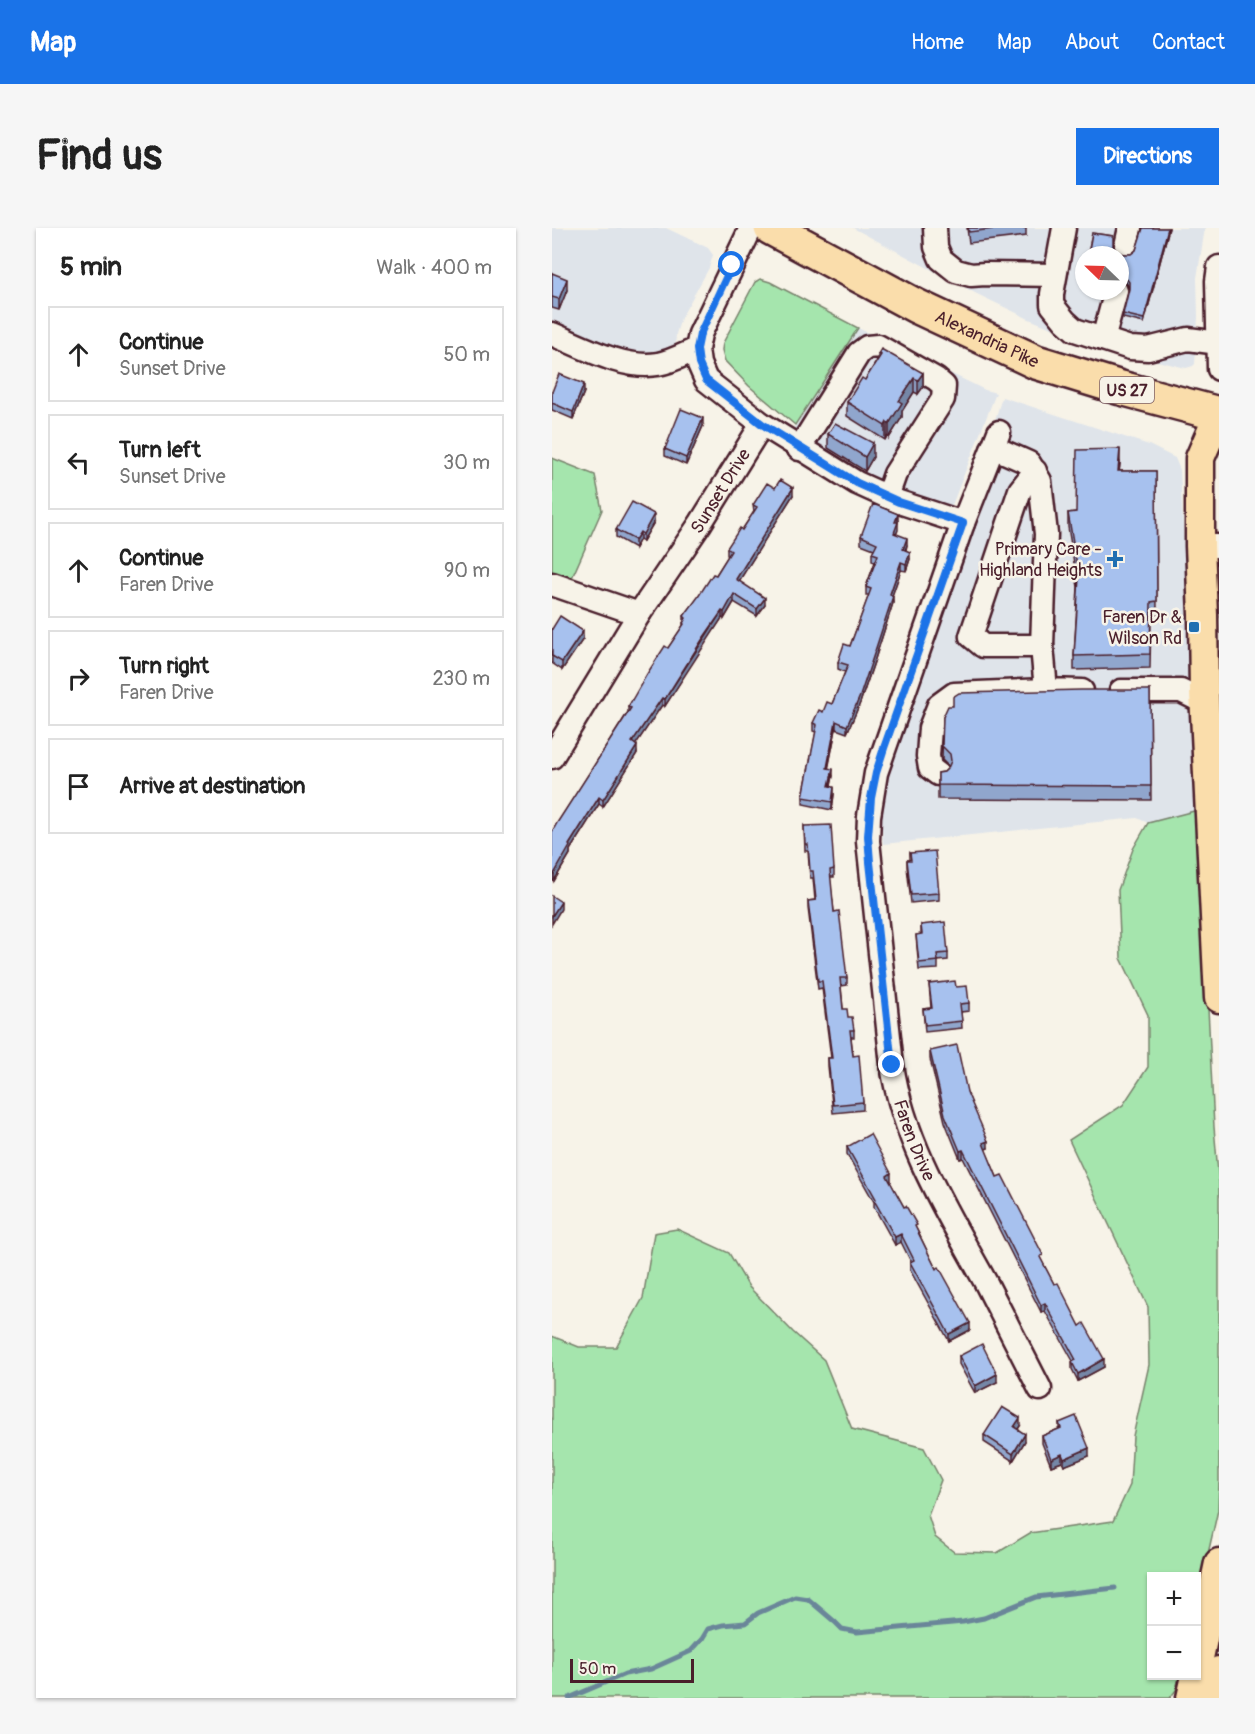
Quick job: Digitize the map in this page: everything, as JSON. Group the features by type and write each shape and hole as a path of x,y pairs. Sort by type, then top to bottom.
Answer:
{"highway":[{"name":"Alexandria Pike","path":"771,228 916,306 1036,362 1219,414"}],"main road":[{"path":"1219,414 1200,458 1210,546 1204,674 1193,697 1219,998"},
{"path":"1196,1689 1219,1563"},
{"path":"1196,1689 1219,1671"}],"street":[{"path":"751,228 700,334 697,349 699,364 706,380 762,424 857,483 886,497 963,523"},
{"path":"935,228 936,247 941,260 956,271 971,275 1057,267"},
{"path":"1054,228 1057,267"},
{"path":"1064,228 1052,305 1075,330 1130,348 1148,349 1188,339 1219,343"},
{"path":"1218,276 1219,369"},
{"path":"1103,339 1114,300"},
{"path":"552,334 597,354 631,364 658,364 697,349"},
{"path":"799,449 859,353 867,347 878,345 944,386 943,399 895,474 886,497"},
{"name":"Sunset Drive","path":"552,757 639,614 700,524 762,424"},
{"name":"Faren Drive","path":"1035,471 1029,463 996,440 963,523 876,773 869,816 870,862 892,1065 906,1125 949,1216 1040,1389"},
{"path":"1042,646 983,646 971,636 1020,490 1035,471 1040,481 1046,534 1042,646 1046,690"},
{"path":"552,584 639,614"},
{"path":"938,774 930,768 928,756 930,728 939,705 954,694 1046,690 1193,697"}],"shaded area":[{"path":"552,228 666,228 708,248 713,255 709,268 681,318 676,334 674,371 552,345"},
{"path":"853,228 1205,228 1197,278 1198,317 1193,366 1186,368 1128,354 1029,319"},
{"path":"858,328 985,390 996,393 952,505 948,507 879,484 791,432"},
{"path":"1002,397 1149,445 1175,458 1180,470 1198,810 1148,823 1137,818 883,844 880,797"}],"green space":[{"path":"760,279 858,328 795,425 749,386 725,361 722,350 723,343 755,282"},
{"path":"552,458 595,475 602,510 571,580 552,575"},
{"path":"1198,810 1219,1184 1218,1510 1201,1584 1201,1572 1147,1572 1147,1680 1178,1680 1176,1690 1170,1698 552,1698 552,1336 579,1347 616,1347 643,1298 654,1233 677,1229 729,1253 749,1287 824,1360 852,1429 924,1448 941,1480 928,1515 935,1537 954,1552 997,1553 1030,1533 1113,1521 1130,1485 1133,1436 1149,1365 1148,1307 1069,1140 1123,1105 1148,1067 1148,1015 1121,958 1118,890 1133,849 1148,823"}],"building":[{"path":"968,228 1002,228 969,232"},
{"path":"1143,228 1168,228 1144,319 1123,314 1126,300 1129,300 1129,254 1136,250"},
{"path":"1092,233 1113,236 1113,246 1090,246"},
{"path":"552,273 567,279 559,299 552,297"},
{"path":"881,349 923,373 918,380 914,378 899,401 902,403 889,424 887,422 885,426 847,402 862,378 865,380 881,355 878,354"},
{"path":"559,374 584,384 573,412 552,403 552,392"},
{"path":"681,409 703,418 686,458 665,449"},
{"path":"835,423 873,443 865,457 828,434"},
{"name":"Primary Care - Highland Heights","path":"1120,449 1118,471 1156,471 1157,601 1151,602 1150,654 1074,656 1079,577 1068,513 1076,512 1077,450"},
{"path":"780,480 793,488 736,579 765,598 757,609 734,594 665,699 662,698 632,742 637,746 603,800 599,797 554,874 552,873 552,832 557,823 631,708 628,707 647,674 665,646 668,648 684,624 686,618 684,616 713,574 716,575 731,551 727,548 757,507 753,505 767,483 775,488"},
{"path":"632,502 654,514 643,534 640,532 635,540 616,530"},
{"path":"873,504 898,514 894,533 907,538 903,549 910,552 906,564 901,562 890,594 893,596 875,651 847,726 836,721 827,768 833,769 829,786 834,787 832,802 803,797 817,725 813,723 819,710 823,712 827,702 832,704 848,665 838,662 844,644 850,646 871,589 866,587 878,555 872,553 877,543 861,536"},
{"path":"560,616 583,631 562,662 552,656 552,629"},
{"path":"1150,690 1151,786 938,785 938,773 944,772 951,761 950,754 942,746 943,717 948,706 953,706 953,697 959,693"},
{"path":"831,825 834,869 830,870 834,912 839,911 847,978 840,978 843,1009 847,1009 848,1017 852,1017 854,1030 850,1030 853,1056 859,1055 863,1102 833,1105 828,1058 832,1058 822,981 818,981 808,901 816,900 813,871 810,871 804,826"},
{"path":"935,851 939,893 911,895 907,860 911,860 910,853"},
{"path":"552,896 561,902 552,916"},
{"path":"945,922 948,953 937,954 938,961 919,963 916,935 922,934 921,925"},
{"path":"955,981 956,987 967,986 969,1003 960,1004 962,1021 925,1025 923,1009 932,1008 929,984"},
{"path":"957,1045 967,1092 988,1141 983,1143 997,1177 1002,1175 1043,1255 1040,1257 1054,1284 1058,1283 1080,1326 1084,1323 1104,1359 1078,1374 1072,1362 1076,1360 1045,1303 1041,1305 963,1150 960,1151 945,1115 930,1051"},
{"path":"870,1134 891,1173 887,1176 917,1225 915,1226 936,1269 939,1267 970,1323 949,1334 910,1262 914,1260 901,1234 895,1237 847,1147"},
{"path":"982,1344 997,1374 975,1386 959,1356"},
{"path":"1002,1407 1020,1418 1014,1427 1025,1434 1013,1454 984,1435"},
{"path":"1076,1416 1089,1448 1064,1459 1062,1454 1051,1459 1042,1436 1061,1428 1059,1423"}],"waterway":[{"path":"569,1698 625,1674 651,1669 691,1651 708,1629 745,1623 758,1613 795,1597 808,1599 842,1629 857,1632 963,1622 984,1618 1036,1597 1115,1588"}],"place":[{"name":"Primary Care - Highland Heights","path":"1115,559"},
{"name":"Faren Dr & Wilson Rd","path":"1194,627"}],"route":[{"path":"732,265 700,334 697,349 699,364 706,380 762,424 857,483 899,502 963,523 884,748 871,798 868,836 870,862 892,1065"}]}
